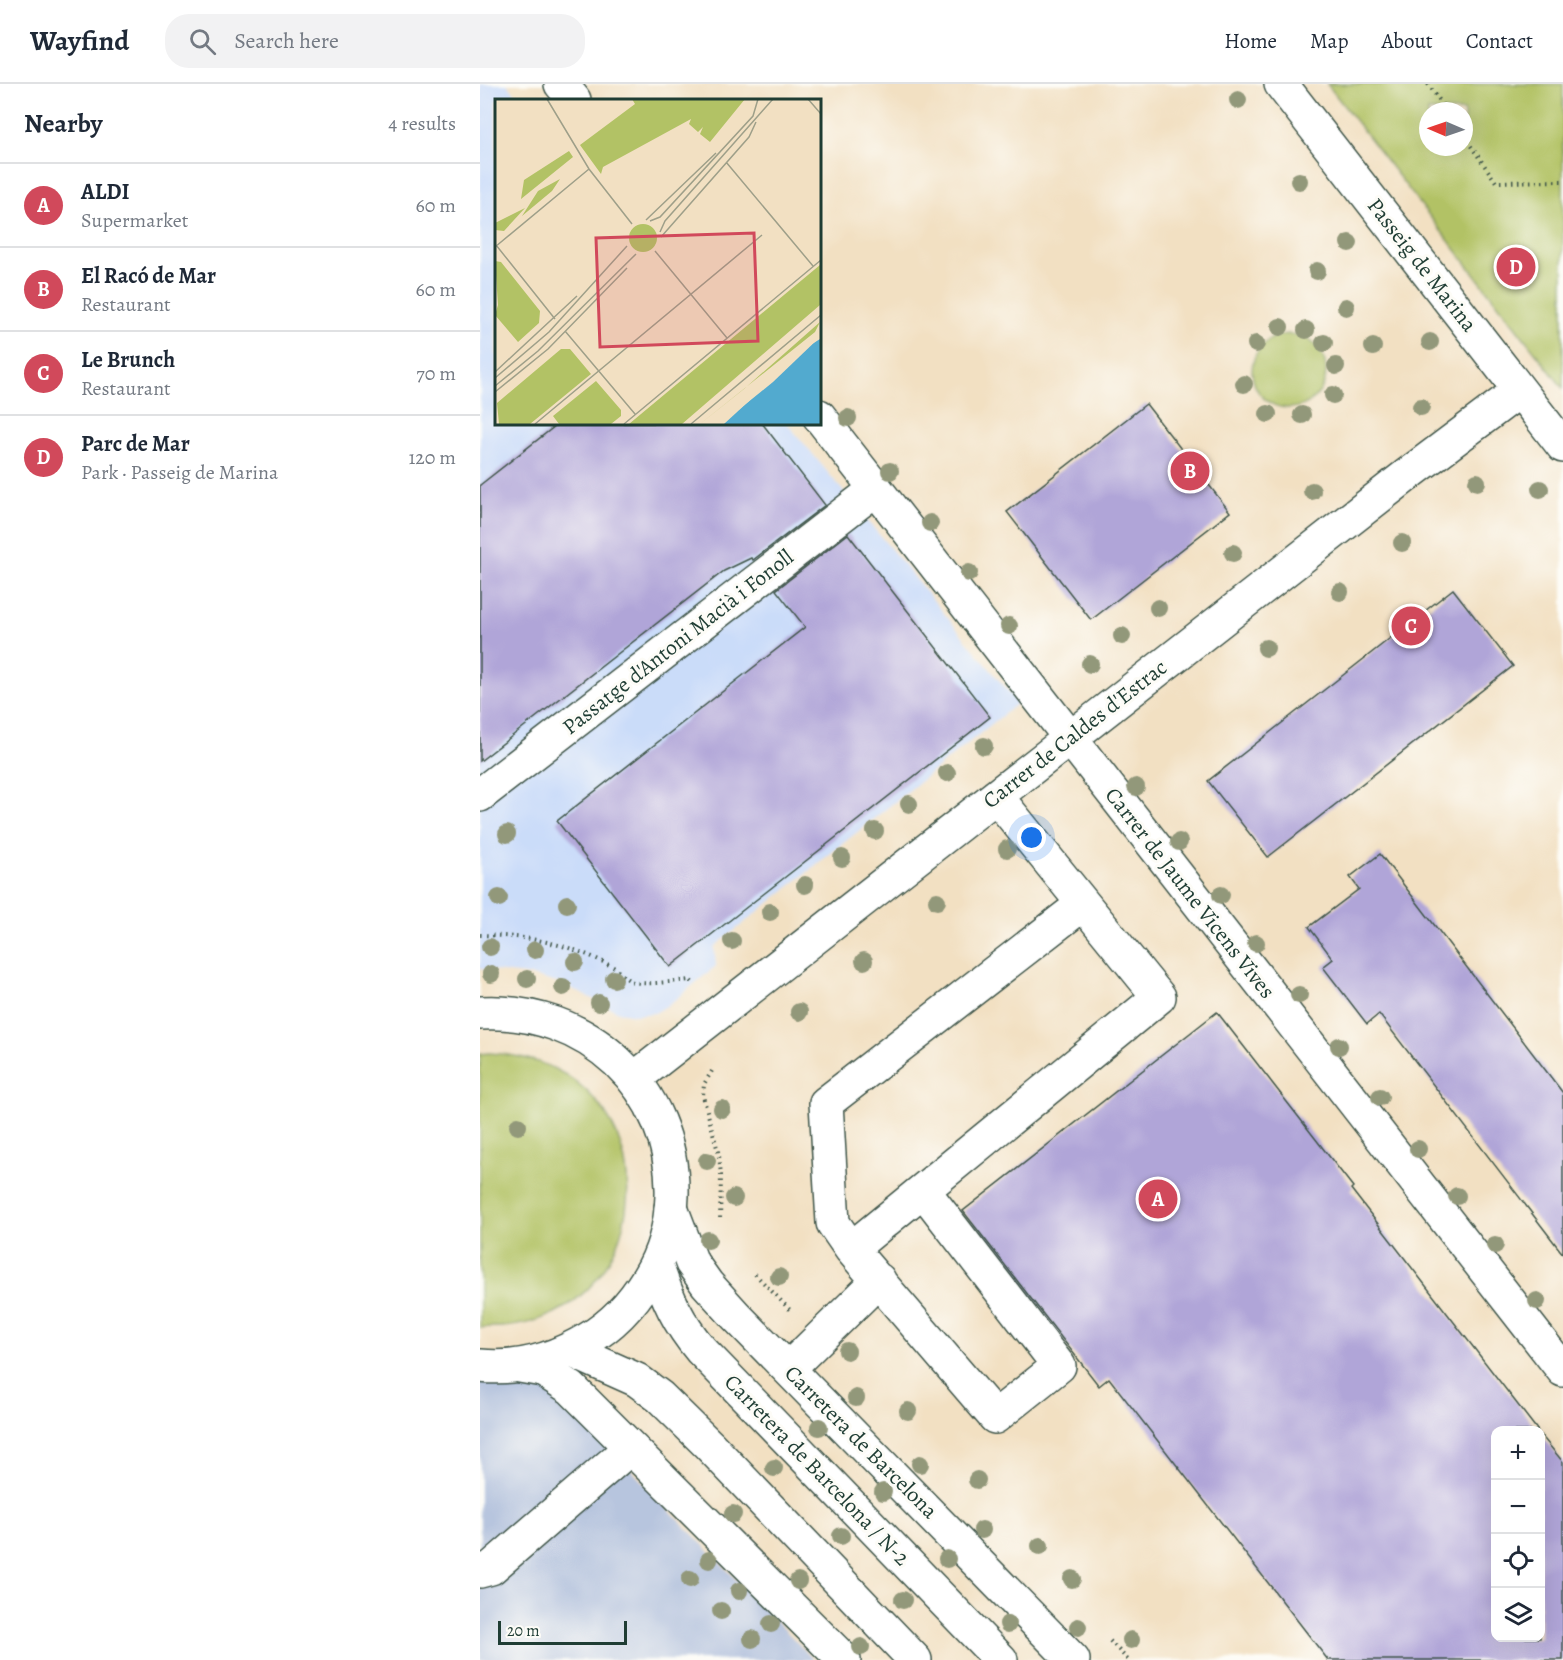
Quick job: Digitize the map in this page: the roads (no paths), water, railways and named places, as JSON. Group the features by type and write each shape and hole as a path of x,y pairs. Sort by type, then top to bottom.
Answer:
{"street":[{"path":"561,84 573,99"},
{"name":"Passeig de Marina","path":"1281,84 1563,446"},
{"name":"Carrer de Caldes d'Estrac","path":"634,1079 1388,489 1519,391"},
{"name":"Carrer de Jaume Vicens Vives","path":"820,417 1563,1370"},
{"name":"Passatge d'Antoni Macià i Fonoll","path":"480,795 876,489"},
{"path":"851,1249 1159,997 996,796"},
{"path":"923,1190 1059,1366 995,1417 851,1249 833,1223 825,1103 1083,904"},
{"path":"484,1010 547,1019 572,1029 595,1043 616,1060 634,1079 650,1102 669,1154 672,1181 671,1208 666,1237 656,1264 635,1299 606,1329 570,1350 546,1360 520,1366"},
{"name":"Carretera de Barcelona","path":"671,1208 692,1263 707,1284 1073,1660"},
{"name":"Carretera de Barcelona / N-2","path":"656,1264 667,1299 678,1320 701,1350 1001,1660"},
{"path":"788,1369 879,1280"},
{"path":"570,1350 637,1380 660,1397 915,1660"},
{"path":"480,1366 520,1366 543,1370 571,1388 844,1660"},
{"path":"480,1571 491,1568 630,1448"}],"place":[{"name":"Parc de Mar","path":"1516,267"},
{"name":"El Racó de Mar","path":"1190,471"},
{"name":"Le Brunch","path":"1411,626"},
{"name":"ALDI","path":"1158,1199"}]}
